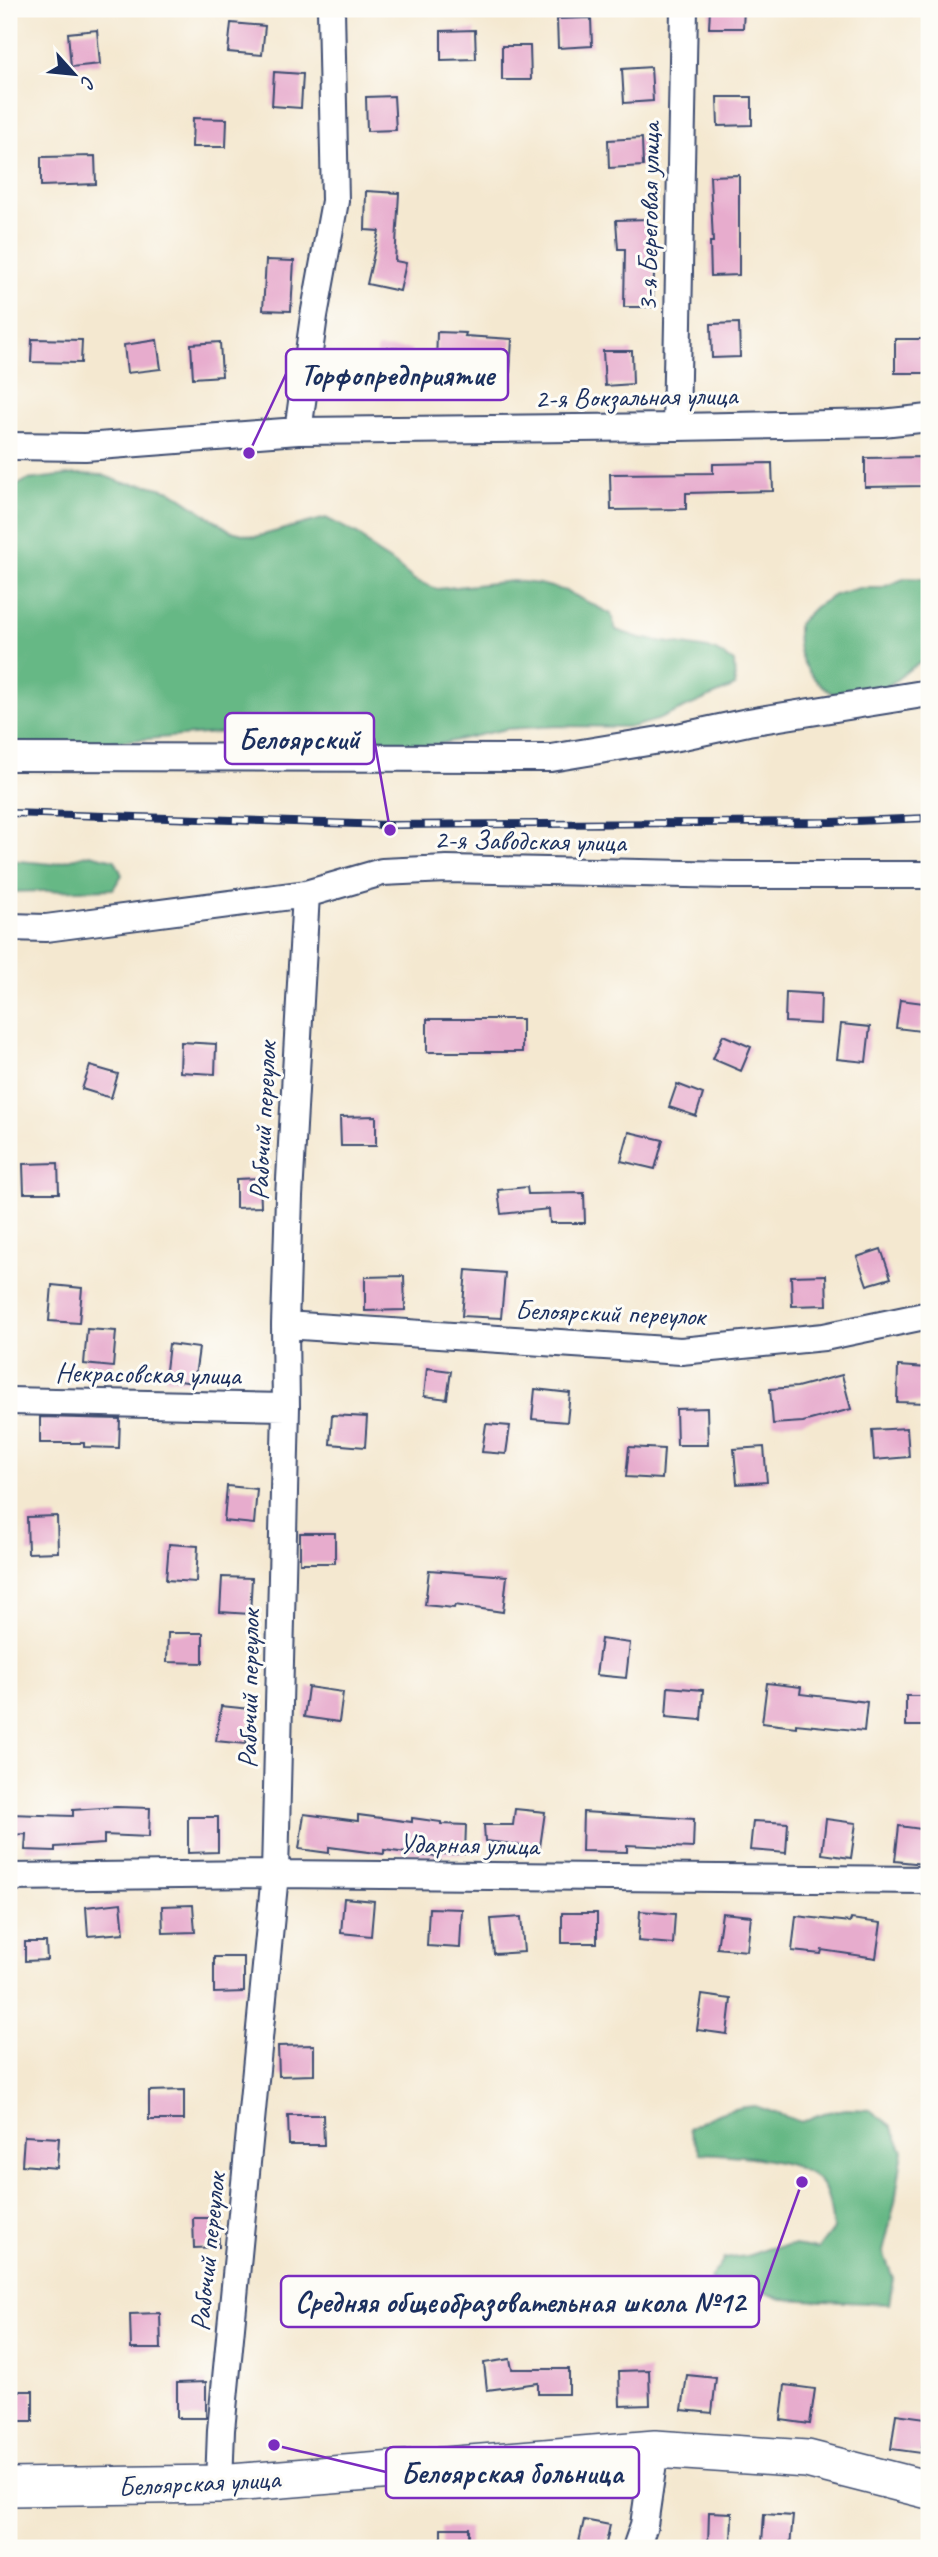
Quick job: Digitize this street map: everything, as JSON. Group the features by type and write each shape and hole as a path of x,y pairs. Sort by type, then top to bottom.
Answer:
{"street":[{"path":"298,431 314,316 335,201 331,9"},
{"name":"3-я Береговая улица","path":"676,428 684,9"},
{"name":"2-я Вокзальная улица","path":"9,446 85,447 298,431 676,428 882,423 929,418"},
{"path":"9,757 551,758 929,693"},
{"name":"2-я Заводская улица","path":"9,927 46,928 306,894 382,872 447,869 733,875 929,875"},
{"name":"Рабочий переулок","path":"219,2483 222,2417 275,1874 289,1197 306,894"},
{"name":"Белоярский переулок","path":"285,1325 681,1351 824,1337 929,1315"},
{"name":"Некрасовская улица","path":"9,1401 286,1407"},
{"name":"Ударная улица","path":"9,1877 275,1874 929,1880"},
{"path":"636,2548 644,2525 655,2449"},
{"name":"Белоярская улица","path":"9,2487 219,2483 655,2449 807,2459 929,2490"}],"green space":[{"path":"77,474 102,475 124,483 171,491 231,531 255,537 326,518 359,535 376,552 414,580 437,589 513,581 566,591 611,614 616,630 640,638 714,650 734,662 735,686 657,720 632,727 558,726 506,729 426,747 376,744 298,746 252,730 29,749 9,745 9,490 27,480"},
{"path":"906,578 929,579 929,660 915,666 882,690 865,696 847,698 830,692 815,679 804,663 798,642 798,624 815,607 835,595 859,588 881,588"},
{"path":"90,854 115,860 122,875 113,889 9,892 9,860 53,864"},
{"path":"755,2106 801,2122 823,2113 846,2109 870,2110 891,2126 903,2151 883,2252 893,2278 889,2304 781,2299 757,2289 733,2290 710,2279 724,2259 794,2245 818,2249 833,2229 826,2192 820,2182 810,2174 781,2162 700,2153 689,2129 721,2113"}],"building":[{"path":"710,9 744,9 743,28 709,28"},
{"path":"591,18 592,46 558,48 557,19"},
{"path":"231,23 265,26 262,55 228,52"},
{"path":"97,30 100,64 71,67 68,33"},
{"path":"475,30 476,59 441,60 441,31"},
{"path":"502,46 530,46 531,80 502,80"},
{"path":"651,67 653,101 624,103 622,69"},
{"path":"274,72 303,74 301,108 272,106"},
{"path":"394,96 396,130 367,131 366,97"},
{"path":"717,97 752,97 752,125 718,126"},
{"path":"193,118 227,119 226,147 192,147"},
{"path":"642,138 643,166 609,168 608,140"},
{"path":"95,156 96,184 41,186 41,157"},
{"path":"739,175 739,275 711,276 710,242 713,242 710,176"},
{"path":"366,191 399,193 395,261 406,263 400,291 367,284 379,231 365,230"},
{"path":"650,219 654,273 653,307 624,307 625,249 618,249 616,220"},
{"path":"266,260 294,261 291,311 263,310"},
{"path":"739,323 740,357 712,358 711,324"},
{"path":"437,332 512,339 510,372 436,366"},
{"path":"32,339 82,340 81,363 31,362"},
{"path":"895,339 929,339 929,373 895,373"},
{"path":"157,340 161,369 127,373 124,345"},
{"path":"220,342 222,376 193,378 191,344"},
{"path":"377,348 411,349 410,378 376,376"},
{"path":"603,351 632,351 633,384 605,386"},
{"path":"925,457 925,486 865,487 865,458"},
{"path":"772,463 773,491 686,493 686,509 611,510 610,474 713,473 713,464"},
{"path":"786,992 821,994 820,1024 785,1022"},
{"path":"900,1000 924,1003 920,1031 896,1028"},
{"path":"427,1019 522,1019 522,1052 427,1052"},
{"path":"841,1024 870,1027 866,1062 837,1059"},
{"path":"723,1035 751,1047 741,1071 713,1059"},
{"path":"181,1042 216,1044 215,1074 180,1072"},
{"path":"90,1066 118,1074 111,1098 82,1089"},
{"path":"677,1084 703,1094 696,1116 669,1107"},
{"path":"376,1116 376,1146 341,1146 340,1117"},
{"path":"629,1132 663,1140 655,1169 621,1161"},
{"path":"58,1163 59,1193 24,1193 23,1164"},
{"path":"260,1178 261,1207 236,1208 236,1179"},
{"path":"527,1187 528,1194 584,1193 585,1223 550,1223 549,1209 501,1214 498,1190"},
{"path":"881,1249 891,1278 867,1285 857,1257"},
{"path":"466,1270 505,1273 501,1318 462,1316"},
{"path":"826,1275 827,1305 792,1306 791,1276"},
{"path":"404,1276 405,1310 365,1311 365,1277"},
{"path":"52,1285 82,1288 79,1323 49,1321"},
{"path":"87,1329 116,1331 113,1367 84,1364"},
{"path":"169,1344 199,1348 194,1383 165,1379"},
{"path":"898,1366 928,1368 927,1403 897,1402"},
{"path":"427,1368 451,1371 447,1399 424,1396"},
{"path":"842,1375 851,1409 803,1422 773,1424 770,1389 797,1387"},
{"path":"535,1389 570,1393 567,1422 532,1419"},
{"path":"707,1408 708,1445 677,1445 676,1409"},
{"path":"332,1415 367,1417 365,1447 330,1444"},
{"path":"40,1417 120,1419 119,1448 84,1447 84,1443 40,1443"},
{"path":"486,1424 510,1426 506,1454 482,1452"},
{"path":"907,1428 909,1457 874,1460 872,1430"},
{"path":"629,1447 664,1449 662,1479 626,1477"},
{"path":"764,1447 767,1482 737,1484 734,1449"},
{"path":"227,1486 257,1489 254,1524 224,1521"},
{"path":"57,1516 58,1552 28,1553 27,1517"},
{"path":"300,1533 335,1533 335,1563 300,1563"},
{"path":"169,1544 198,1546 196,1582 166,1580"},
{"path":"429,1570 507,1576 503,1612 455,1605 454,1608 425,1605"},
{"path":"222,1577 252,1578 250,1614 220,1612"},
{"path":"168,1633 203,1633 203,1663 167,1662"},
{"path":"601,1639 630,1643 626,1678 596,1675"},
{"path":"767,1683 801,1687 800,1694 867,1702 864,1731 762,1723"},
{"path":"308,1687 343,1692 339,1722 304,1717"},
{"path":"668,1687 703,1690 701,1720 666,1717"},
{"path":"906,1696 929,1696 929,1726 906,1726"},
{"path":"221,1706 250,1709 246,1744 216,1741"},
{"path":"150,1808 149,1837 104,1835 104,1844 55,1847 55,1851 25,1850 26,1834 9,1835 9,1814 73,1816 73,1810"},
{"path":"515,1809 545,1812 540,1847 485,1841 484,1825 513,1825"},
{"path":"583,1812 694,1819 693,1848 627,1845 627,1852 582,1851"},
{"path":"304,1814 358,1821 358,1815 412,1822 412,1818 441,1824 466,1825 465,1854 437,1854 437,1857 384,1850 384,1854 329,1847 329,1853 299,1849"},
{"path":"188,1817 218,1817 218,1852 188,1853"},
{"path":"826,1819 856,1823 851,1858 822,1854"},
{"path":"753,1821 788,1823 786,1853 750,1850"},
{"path":"899,1826 929,1830 924,1864 895,1861"},
{"path":"344,1898 374,1901 371,1936 341,1933"},
{"path":"121,1903 124,1933 88,1936 86,1907"},
{"path":"193,1905 195,1932 163,1933 162,1906"},
{"path":"429,1908 462,1909 460,1948 427,1946"},
{"path":"640,1911 675,1914 673,1944 638,1941"},
{"path":"562,1913 597,1913 597,1943 562,1943"},
{"path":"722,1913 751,1916 747,1951 717,1948"},
{"path":"796,1916 881,1923 876,1958 822,1950 821,1954 792,1951"},
{"path":"521,1917 524,1952 494,1954 491,1919"},
{"path":"25,1942 46,1942 47,1960 25,1961"},
{"path":"214,1957 244,1957 244,1992 214,1993"},
{"path":"702,1995 731,1999 727,2034 697,2030"},
{"path":"314,2045 314,2075 279,2076 278,2046"},
{"path":"184,2090 184,2120 149,2120 149,2091"},
{"path":"288,2115 323,2115 324,2145 289,2145"},
{"path":"24,2136 59,2138 57,2168 22,2165"},
{"path":"193,2218 218,2218 219,2247 194,2248"},
{"path":"160,2313 161,2349 131,2349 130,2314"},
{"path":"510,2359 512,2369 569,2369 569,2394 538,2394 538,2383 487,2390 484,2363"},
{"path":"649,2370 650,2405 620,2406 619,2371"},
{"path":"687,2375 716,2378 712,2413 682,2410"},
{"path":"206,2382 206,2418 177,2418 177,2383"},
{"path":"785,2385 815,2389 810,2424 781,2420"},
{"path":"9,2391 33,2391 33,2421 9,2421"},
{"path":"896,2414 926,2418 921,2453 891,2449"},
{"path":"709,2512 732,2513 731,2548 708,2547"},
{"path":"764,2514 793,2516 790,2546 762,2543"},
{"path":"584,2520 610,2525 605,2548 579,2542"},
{"path":"441,2528 469,2528 469,2548 441,2548"}],"railway":[{"path":"9,813 389,825 831,822 929,818"}],"place":[{"name":"Торфопредприятие","path":"249,453"},
{"name":"Белоярский","path":"390,830"},
{"name":"Средняя общеобразовательная школа №12","path":"802,2182"},
{"name":"Белоярская больница","path":"274,2445"}]}
